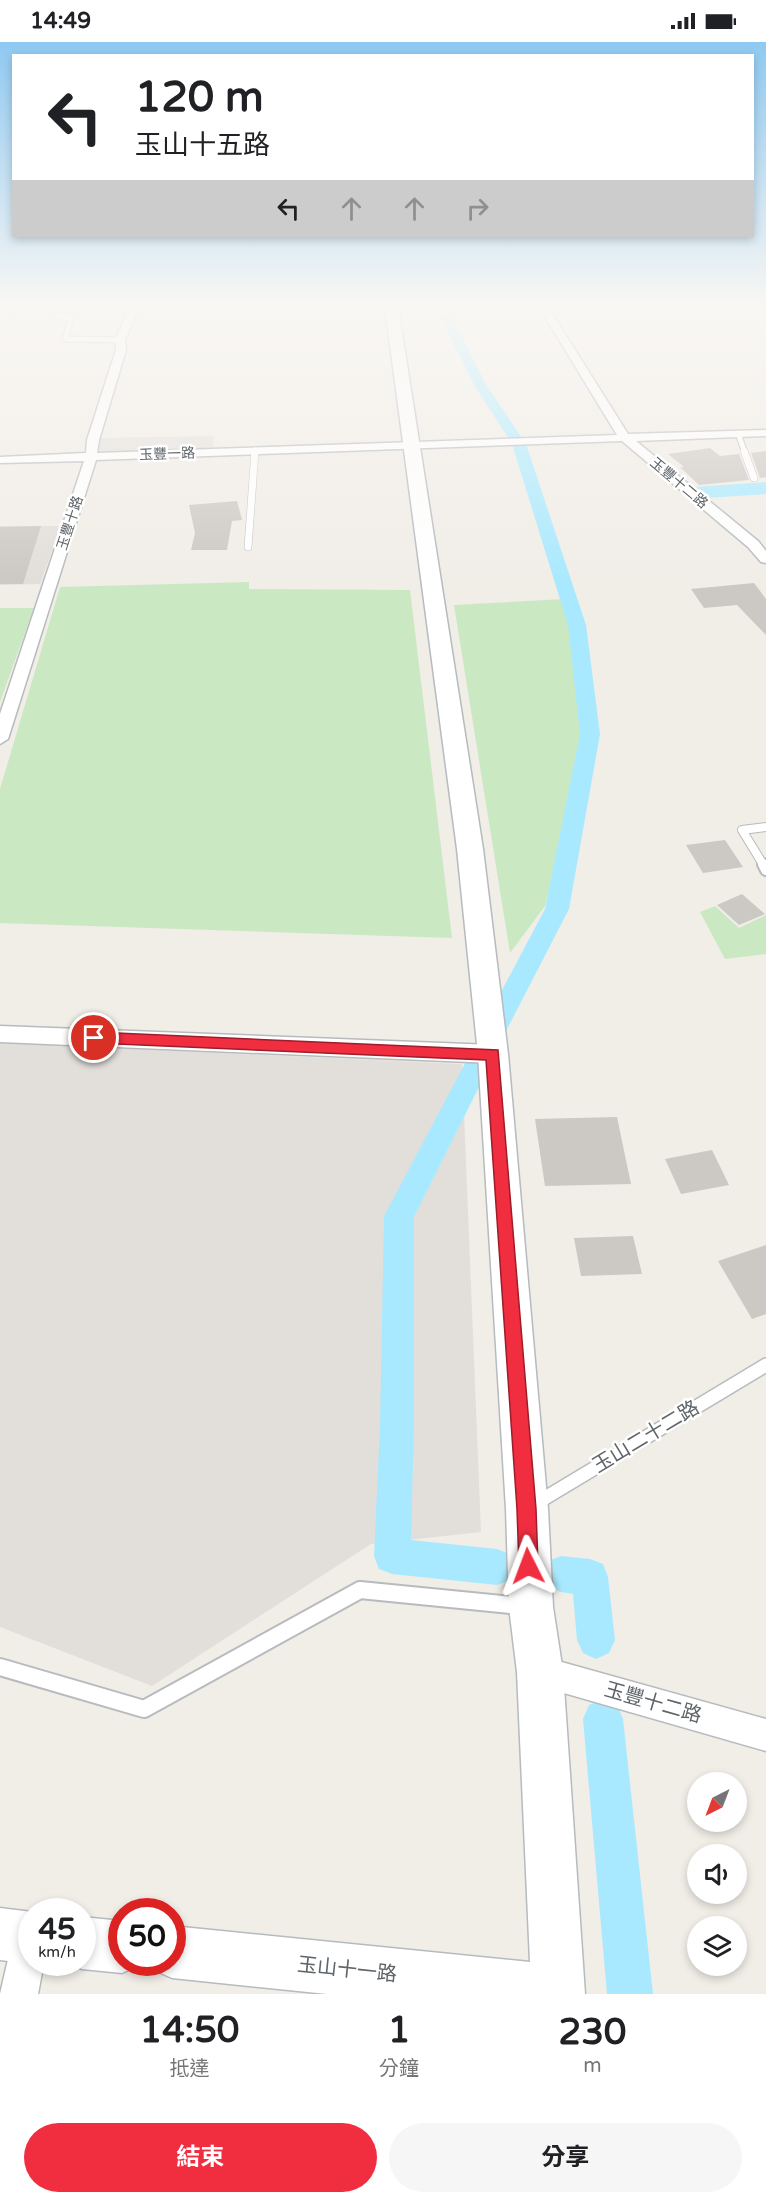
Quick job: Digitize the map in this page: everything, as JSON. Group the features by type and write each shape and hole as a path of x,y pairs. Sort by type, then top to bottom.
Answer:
{"main road":[{"path":"404,398 470,849 493,1054 531,1607 540,1672 557,1992"},
{"path":"0,1934 18,1936"},
{"name":"玉山十一路","path":"186,1953 557,1992"}],"street":[{"name":"玉豐十路","path":"0,739 91,457 93,440 107,398"},
{"name":"玉豐十二路","path":"600,398 624,437 753,544 766,559"},
{"name":"玉豐一路","path":"0,460 766,433"},
{"path":"0,1034 493,1054"},
{"name":"玉豐十二路","path":"540,1672 766,1735"},
{"path":"20,1994 24,1976"}],"lane":[{"path":"738,434 754,478"},
{"path":"248,547 255,451"},
{"path":"766,827 742,830 766,870"},
{"name":"玉山二十二路","path":"526,1509 766,1365"},
{"path":"0,1667 144,1709 360,1590 531,1607"}],"shaded area":[{"path":"214,436 213,448 100,452 96,450 100,438"},
{"path":"0,526 61,526 40,584 0,585"},
{"path":"0,1043 462,1064 481,1532 371,1544 152,1686 0,1627"}],"green space":[{"path":"249,582 249,589 410,590 452,938 0,923 0,789 60,587"},
{"path":"564,599 571,629 584,744 545,906 510,953 454,605"},
{"path":"0,608 34,608 0,702"},
{"path":"715,906 739,928 766,915 766,954 725,959 700,912"}],"water":[{"path":"766,482 766,494 705,498 694,487"}],"building":[{"path":"710,448 720,456 739,454 749,480 699,485 680,467 684,467 668,454"},
{"path":"766,451 766,477 760,478 751,453"},
{"path":"237,501 242,520 232,521 227,550 191,550 195,533 189,505"},
{"path":"41,526 23,584 0,584 0,527"},
{"path":"754,583 766,599 766,635 737,605 704,608 691,589"},
{"path":"725,840 743,867 703,873 686,845"},
{"path":"742,894 765,914 739,925 717,905"},
{"path":"617,1117 631,1184 545,1186 535,1119"},
{"path":"712,1150 729,1185 681,1194 665,1159"},
{"path":"633,1236 642,1274 581,1276 574,1238"},
{"path":"766,1245 766,1314 752,1319 718,1261"}],"waterway":[{"path":"489,398 519,444 577,625 590,734 557,909 495,1028"},
{"path":"480,1059 399,1216 397,1424 392,1556 497,1567"},
{"path":"561,1574 590,1577 596,1640"},
{"path":"603,1719 630,1994"}],"route":[{"path":"94,1038 493,1054 526,1509 528,1566"}]}
